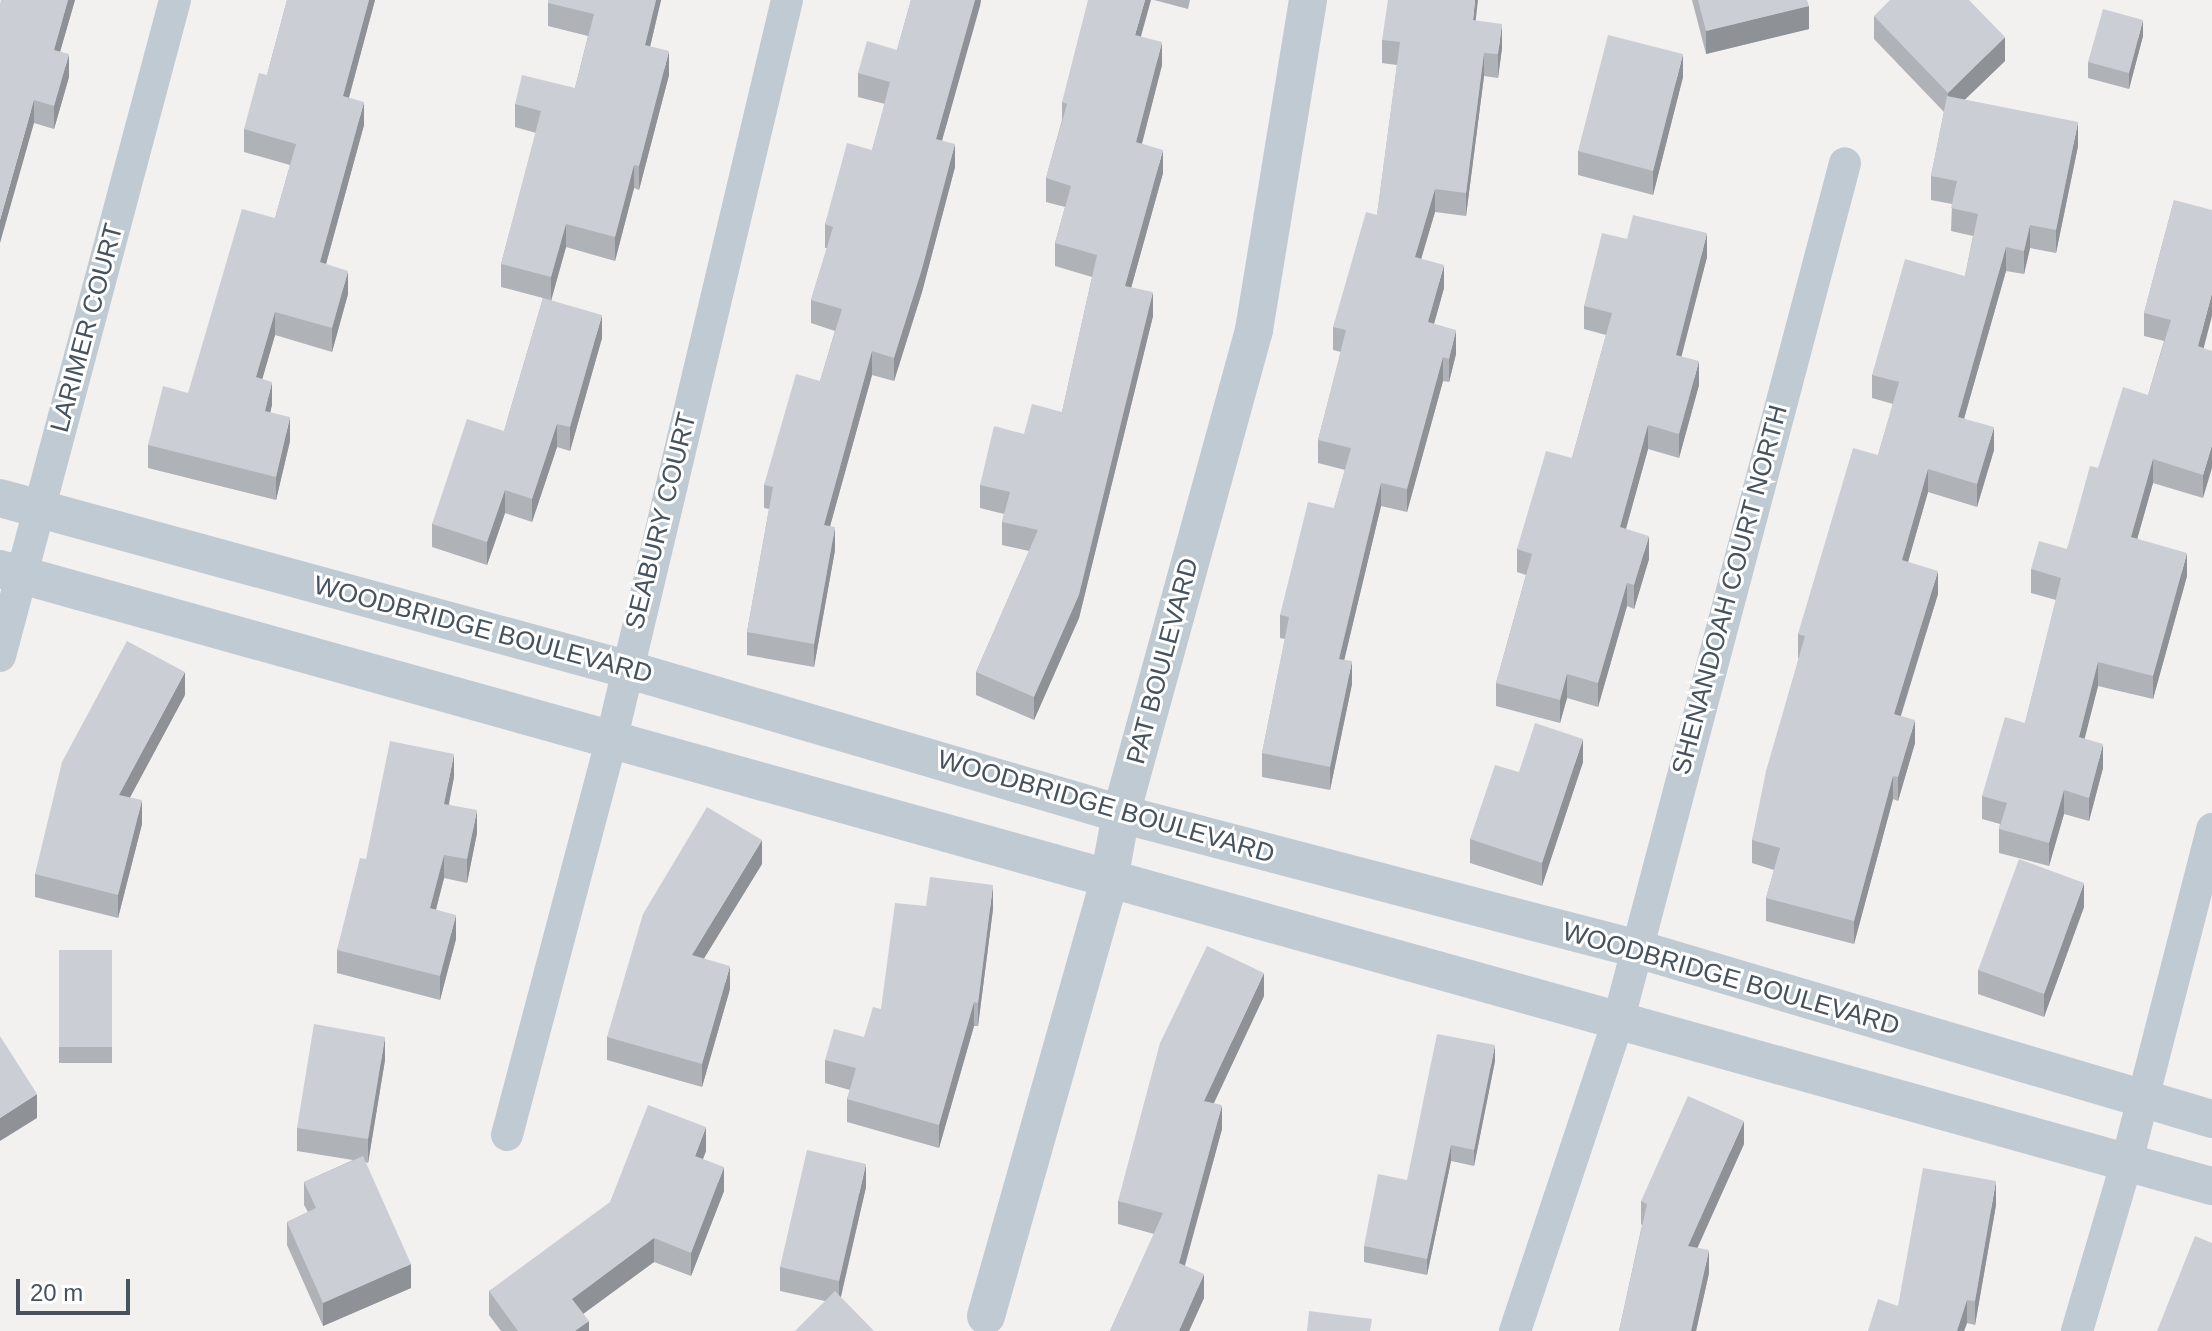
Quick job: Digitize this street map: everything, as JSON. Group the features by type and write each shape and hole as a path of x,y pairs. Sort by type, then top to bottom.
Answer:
{"street":[{"name":"LARIMER COURT","path":"0,656 11,572 38,508 175,0"},
{"name":"SEABURY COURT","path":"507,1135 612,737 787,0"},
{"name":"PAT BOULEVARD","path":"986,1316 1109,880 1121,814 1254,330 1308,0"},
{"name":"SHENANDOAH COURT NORTH","path":"1515,1331 1619,1018 1634,948 1845,163"},
{"name":"WOODBRIDGE BOULEVARD","path":"0,498 626,669 1121,814 1634,948 2212,1119"},
{"path":"11,572 612,737 1109,880 1619,1018 2212,1186"},
{"path":"2077,1331 2127,1161 2212,829"}],"building":[{"path":"1,0 68,0 54,50 69,54 54,106 34,100 0,220 0,4"},
{"path":"287,0 369,0 343,96 364,102 320,262 348,271 332,328 275,312 256,377 272,382 265,411 290,417 276,477 148,445 163,386 188,393 242,209 275,218 296,144 244,129 259,73 267,75"},
{"path":"548,0 656,0 645,45 669,51 639,166 634,165 615,237 566,224 551,277 501,264 541,111 515,104 522,75 575,88 594,14 548,3"},
{"path":"911,0 975,0 936,139 955,144 922,269 894,358 872,351 824,525 835,527 814,644 747,632 773,487 764,485 796,374 820,381 842,309 811,300 833,227 825,224 847,143 872,150 890,82 858,73 867,41 897,50"},
{"path":"1088,0 1145,0 1135,35 1162,42 1136,142 1163,150 1125,286 1153,292 1079,595 1034,697 976,672 1038,530 1002,522 1010,492 980,485 994,426 1024,434 1032,404 1062,412 1097,255 1055,243 1071,186 1046,178 1067,104 1062,102"},
{"path":"1388,0 1475,0 1473,20 1502,24 1498,54 1484,53 1466,193 1435,189 1415,257 1444,265 1428,322 1456,330 1449,359 1443,357 1407,489 1381,483 1339,659 1352,661 1330,767 1262,753 1289,617 1280,615 1308,502 1334,508 1351,448 1318,440 1346,330 1333,327 1366,212 1377,215 1400,42 1382,40"},
{"path":"1698,0 1807,0 1809,6 1706,31"},
{"path":"1890,0 1969,0 2005,37 1948,93 1874,16"},
{"path":"2103,9 2143,20 2129,73 2088,62"},
{"path":"1608,35 1683,54 1653,171 1578,151"},
{"path":"1947,96 2078,122 2056,230 2030,225 2024,251 2006,247 1958,417 1994,427 1977,484 1928,469 1902,560 1938,571 1894,714 1915,720 1898,777 1893,776 1854,921 1766,898 1780,848 1752,840 1766,771 1805,636 1798,634 1853,448 1878,455 1899,382 1872,375 1905,259 1965,276 1978,214 1951,208 1957,181 1931,176"},
{"path":"2174,200 2212,210 2212,293 2198,346 2212,351 2212,445 2203,475 2153,459 2131,537 2187,553 2153,676 2098,662 2079,737 2103,744 2089,798 2064,790 2049,843 1999,829 2007,803 1982,796 2005,717 2025,723 2061,578 2031,569 2039,541 2067,549 2090,466 2098,468 2123,387 2148,395 2171,320 2144,313"},
{"path":"1633,215 1707,233 1676,355 1699,361 1679,434 1648,425 1620,527 1649,536 1634,585 1627,583 1598,683 1567,674 1560,700 1496,683 1532,554 1517,549 1546,451 1572,458 1612,313 1584,306 1602,233 1627,239"},
{"path":"543,298 602,315 570,427 557,424 532,499 505,490 487,542 432,524 467,419 504,431"},
{"path":"127,641 185,672 119,795 142,800 118,895 35,874 62,762"},
{"path":"1535,723 1583,739 1542,863 1470,839 1495,765 1519,772"},
{"path":"390,741 454,754 444,804 477,810 467,859 444,855 430,908 456,915 440,976 337,950 360,858 366,859"},
{"path":"707,807 762,840 692,955 730,966 702,1064 607,1037 643,914"},
{"path":"2019,859 2084,883 2044,994 1978,970"},
{"path":"930,877 993,885 978,1003 974,1002 939,1125 847,1099 856,1068 825,1060 834,1029 864,1037 873,1007 881,1009 895,903 926,906"},
{"path":"1207,946 1264,973 1204,1101 1222,1105 1179,1263 1204,1274 1179,1331 1110,1331 1163,1213 1118,1201 1160,1043"},
{"path":"59,950 112,950 112,1047 59,1047"},
{"path":"314,1024 385,1037 368,1139 297,1128"},
{"path":"1437,1034 1495,1045 1474,1150 1451,1145 1427,1259 1364,1246 1378,1174 1407,1180"},
{"path":"0,1036 37,1094 0,1118"},
{"path":"1688,1096 1744,1121 1688,1246 1709,1250 1691,1331 1619,1331 1647,1204 1641,1201"},
{"path":"648,1105 706,1127 695,1156 724,1167 691,1253 654,1238 572,1299 589,1321 575,1331 518,1331 489,1291 610,1202"},
{"path":"807,1150 866,1164 839,1281 780,1267"},
{"path":"363,1156 411,1264 323,1303 287,1222 316,1208 304,1182"},
{"path":"1923,1168 1996,1181 1975,1301 1967,1300 1957,1331 1868,1331 1878,1299 1898,1306"},
{"path":"2195,1236 2212,1243 2212,1331 2157,1331"},
{"path":"835,1291 874,1331 795,1331"},
{"path":"1309,1311 1372,1319 1370,1331 1307,1331"}]}
